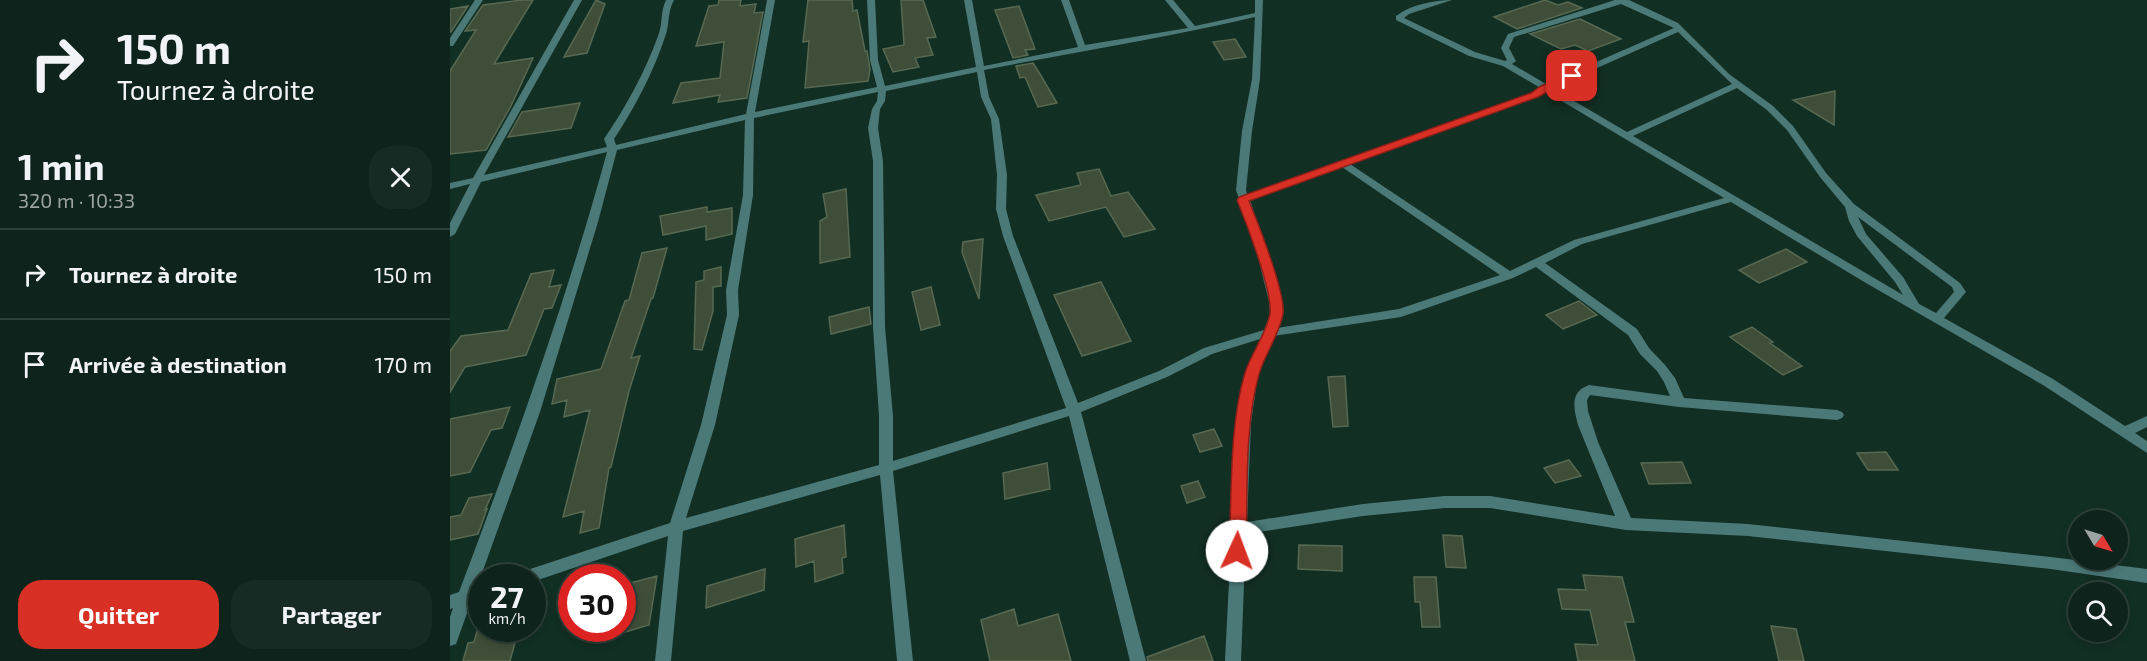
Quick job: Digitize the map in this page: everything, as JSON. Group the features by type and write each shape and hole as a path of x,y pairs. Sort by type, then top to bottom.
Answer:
{"street":[{"path":"450,44 479,0"},
{"path":"450,234 474,182 520,98 579,0"},
{"path":"613,147 609,144 609,140 628,112 641,85 663,34 664,12 670,0"},
{"path":"663,661 676,527 708,425 733,315 732,290 748,195 750,116 771,0"},
{"path":"871,0 874,60 882,90 873,128 878,161 879,327 886,416 886,468 905,661"},
{"path":"968,0 985,97 995,119 1002,175 1001,209 1008,236 1074,410 1138,661"},
{"path":"1065,0 1082,48"},
{"path":"1169,0 1193,29"},
{"path":"1233,661 1244,423 1252,374 1276,314 1260,245 1243,200 1242,177 1256,79 1259,0"},
{"path":"1448,0 1406,12 1399,18 1472,54 1506,64 1732,199 2048,382 2147,448"},
{"path":"1506,64 1512,61 1505,48 1511,36 1622,0 1666,21 1679,29 1737,85 1770,108 1790,128 1823,175 1850,206 1956,285 1959,292 1957,297 1938,318"},
{"path":"450,186 750,116 1259,14"},
{"path":"1243,200 1534,95 1544,88 1679,29"},
{"path":"1626,136 1737,85"},
{"path":"450,639 458,599 533,412 593,222 613,147"},
{"path":"1345,165 1509,276"},
{"path":"546,571 676,527 886,468 1074,410 1163,374 1208,351 1267,333 1401,313 1509,276 1578,242 1732,199"},
{"path":"1850,206 1852,216 1868,246 1909,291 1913,304"},
{"path":"1538,263 1633,332 1644,351 1670,381 1679,402"},
{"path":"1626,524 1583,420 1580,399 1583,393 1589,390 1679,402 1837,415"},
{"path":"2125,432 2147,421"},
{"path":"1238,529 1343,513 1445,502 1490,502 1626,524 1748,530 2051,563 2147,576"}],"building":[{"path":"533,0 494,64 533,58 511,106 486,150 450,154 450,71 476,30 465,31 483,5"},
{"path":"596,0 605,4 587,53 564,57"},
{"path":"719,0 741,0 740,6 756,4 754,13 763,12 747,98 718,102 720,95 673,103 681,83 720,78 724,42 696,46 709,6 718,5"},
{"path":"808,0 852,0 853,11 857,10 865,51 867,51 870,69 868,81 805,88 809,41 803,42"},
{"path":"901,0 923,0 936,37 927,38 933,55 915,58 919,67 893,72 883,49 904,45"},
{"path":"1545,0 1558,5 1568,2 1582,8 1517,29 1494,17"},
{"path":"468,6 451,32 450,32 450,9"},
{"path":"1019,6 1035,49 1025,50 1028,55 1013,58 995,10"},
{"path":"1580,19 1621,39 1588,51 1575,45 1561,49 1530,34"},
{"path":"1235,39 1246,57 1224,60 1213,42"},
{"path":"1033,63 1057,103 1038,107 1025,77 1020,78 1016,66"},
{"path":"1835,91 1834,125 1793,100"},
{"path":"580,103 571,128 508,137 522,112"},
{"path":"1099,169 1111,196 1128,192 1155,229 1124,237 1106,207 1049,221 1036,195 1081,185 1077,173"},
{"path":"846,189 850,257 820,263 820,221 827,217 823,194"},
{"path":"707,207 707,212 732,208 732,234 706,240 706,226 663,235 660,216"},
{"path":"983,239 979,299 962,252 963,242"},
{"path":"667,248 653,298 631,358 640,356 609,468 599,528 580,533 584,511 563,517 590,410 564,417 567,400 552,404 557,379 601,369 625,301 629,300 642,253"},
{"path":"1786,249 1807,262 1759,283 1739,270"},
{"path":"721,267 721,286 713,287 713,311 702,350 694,349 696,282 704,280 704,271"},
{"path":"554,270 549,287 561,285 552,308 544,309 526,355 465,367 450,392 450,351 461,336 508,330 531,274"},
{"path":"1101,282 1131,341 1082,356 1054,295"},
{"path":"931,287 940,325 921,330 912,292"},
{"path":"1579,301 1597,315 1563,329 1546,315"},
{"path":"869,307 871,324 831,334 829,317"},
{"path":"1752,327 1802,366 1783,375 1730,337"},
{"path":"1345,376 1348,426 1333,427 1328,377"},
{"path":"510,407 502,428 491,430 470,472 450,476 450,419"},
{"path":"1214,429 1222,446 1200,452 1193,435"},
{"path":"1886,452 1898,470 1868,470 1857,453"},
{"path":"1569,460 1581,476 1555,483 1544,468"},
{"path":"1682,462 1691,483 1649,484 1641,463"},
{"path":"1047,463 1050,489 1005,499 1003,473"},
{"path":"1198,481 1205,497 1187,503 1181,486"},
{"path":"492,494 478,534 450,540 450,517 461,515 469,498"},
{"path":"844,525 846,557 842,558 843,573 815,582 814,561 796,567 795,539"},
{"path":"1443,535 1462,536 1466,568 1446,567"},
{"path":"1299,545 1342,546 1342,571 1298,569"},
{"path":"765,569 764,590 706,608 707,586"},
{"path":"1583,575 1622,577 1634,622 1625,622 1635,661 1578,661 1575,644 1598,645 1590,610 1562,609 1558,589 1586,590"},
{"path":"657,576 649,625 636,629 636,581"},
{"path":"1414,577 1436,577 1440,627 1422,627 1420,602 1415,602"},
{"path":"1014,609 1018,626 1058,614 1071,661 990,661 981,620"},
{"path":"1771,626 1796,629 1804,661 1779,661"},
{"path":"1204,636 1213,661 1148,661 1147,657"},
{"path":"515,642 510,661 463,661 468,643"}],"route":[{"path":"1237,551 1244,423 1252,374 1276,314 1260,245 1243,200 1534,95 1572,76"}]}
